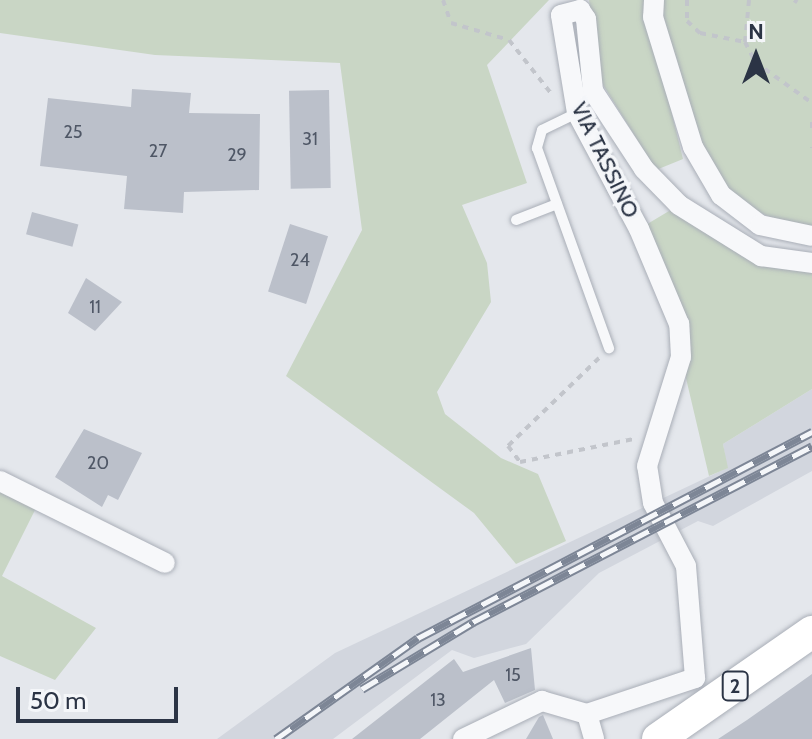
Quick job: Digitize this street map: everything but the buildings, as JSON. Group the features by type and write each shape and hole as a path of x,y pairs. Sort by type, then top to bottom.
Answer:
{"main road":[{"name":"2","path":"658,739 704,690 812,632"}],"street":[{"path":"654,0 653,17 693,147 721,195 760,225 812,236"},
{"name":"VIA TASSINO","path":"704,690 686,566 649,491 652,440 681,357 679,324 639,229 577,113 560,26 569,9 586,19 593,91 644,169 725,241 761,256 812,263"},
{"path":"0,481 165,563"},
{"path":"463,739 542,701 587,714 704,690"},
{"path":"587,714 594,739"}],"lane":[{"path":"577,113 542,130 537,148 609,348"},
{"path":"516,220 557,204"}],"path":[{"path":"443,0 451,23 509,40 555,100 577,113"},
{"path":"687,0 687,21 700,33 745,42"},
{"path":"749,0 745,42 768,75 812,103"},
{"path":"812,122 812,128"},
{"path":"609,348 508,446 520,462 622,438 652,440"}],"shaded area":[{"path":"812,389 812,471 713,526 698,521 599,573 526,644 474,658 452,650 333,739 217,739 335,653 727,468 723,444"}],"green space":[{"path":"0,0 549,0 487,65 527,183 462,205 487,263 491,302 437,392 445,414 501,458 538,474 566,541 516,564 474,513 286,376 362,230 340,63 155,55 0,33"},
{"path":"589,0 812,0 812,236 721,195 657,53 683,159 656,170 600,80"},
{"path":"679,205 725,241 812,263 812,389 723,444 728,468 709,476 681,357 639,229"},
{"path":"0,487 38,504 2,576 96,628 55,680 0,656"}],"railway":[{"path":"276,739 418,638 812,432"},
{"path":"362,689 473,622 812,446"}]}
